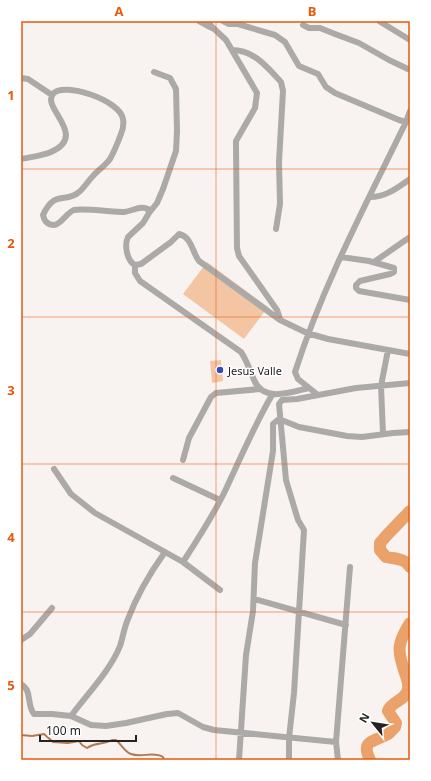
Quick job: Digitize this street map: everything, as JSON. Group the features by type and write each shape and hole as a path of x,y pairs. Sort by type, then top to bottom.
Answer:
{"street":[{"path":"199,21 212,28 226,40 254,87 257,97 256,108 236,141 236,248 239,256 277,310 280,320"},
{"path":"210,21 212,28"},
{"path":"223,21 229,24 238,24 275,35 285,42 299,66 318,74 326,87 335,93 399,120 408,121"},
{"path":"379,21 410,40"},
{"path":"303,25 309,28 320,28 359,43 410,70"},
{"path":"232,50 239,50 260,60 281,82 282,85 280,204 276,229"},
{"path":"154,72 170,78 176,89 176,151 157,203 143,223 128,237 126,241 128,260 131,264 141,264 179,234 183,235 187,237 199,261 280,320 307,333 328,339 410,354"},
{"path":"21,78 28,79 52,95"},
{"path":"21,159 50,152 61,146 65,140 63,123 50,99 56,90 95,95 105,100 120,113 123,118 121,134 110,159 79,193 74,196 60,198 50,204 43,215 44,220 48,224 53,225 59,223 69,213 79,209 130,212 140,207 148,209 149,213"},
{"path":"318,395 298,380 295,372 307,333 370,197 408,121 410,111"},
{"path":"370,197 378,197 387,194 410,179"},
{"path":"374,262 410,237"},
{"path":"341,258 374,262 394,268 394,272 360,282 356,285 356,288 359,291 410,300"},
{"path":"135,265 135,273 140,281 241,352 246,359 255,382 260,389 272,395 284,394 309,388"},
{"path":"383,434 381,386 388,350"},
{"path":"289,760 289,738 294,693 304,530 298,520 286,480 278,404 282,400 356,388 410,383"},
{"path":"184,460 189,438 211,397 216,393 260,389"},
{"path":"183,562 199,538 220,500 256,424 272,395"},
{"path":"279,420 299,427 362,438 383,434 410,432"},
{"path":"239,760 246,655 254,599 255,563 273,451 273,424 279,420"},
{"path":"54,469 71,494 95,513 183,562 220,590"},
{"path":"172,478 220,500"},
{"path":"71,716 106,671 120,646 127,620 142,587 165,552"},
{"path":"338,760 336,742 350,567"},
{"path":"254,599 346,625"},
{"path":"21,640 30,634 52,608"},
{"path":"21,684 25,686 28,692 34,714 71,716 91,725 106,726 178,713 203,727 214,730 336,742"}],"shaded area":[{"path":"207,262 268,307 244,339 183,294"},
{"path":"221,360 223,381 212,383 210,361"}],"waterway":[{"path":"410,511 380,543 380,550 386,557 403,560 410,567"},
{"path":"370,760 367,753 368,745 370,742 388,734 395,727 396,723 388,711 392,705 402,699 407,693 408,681 401,658 400,647 403,636 410,623"},
{"path":"21,735 32,736 44,734 53,742 68,743 79,741 87,748 116,740 127,752 131,754 159,755 163,757 164,760"}],"place":[{"name":"Jesus Valle","path":"220,370"}]}
